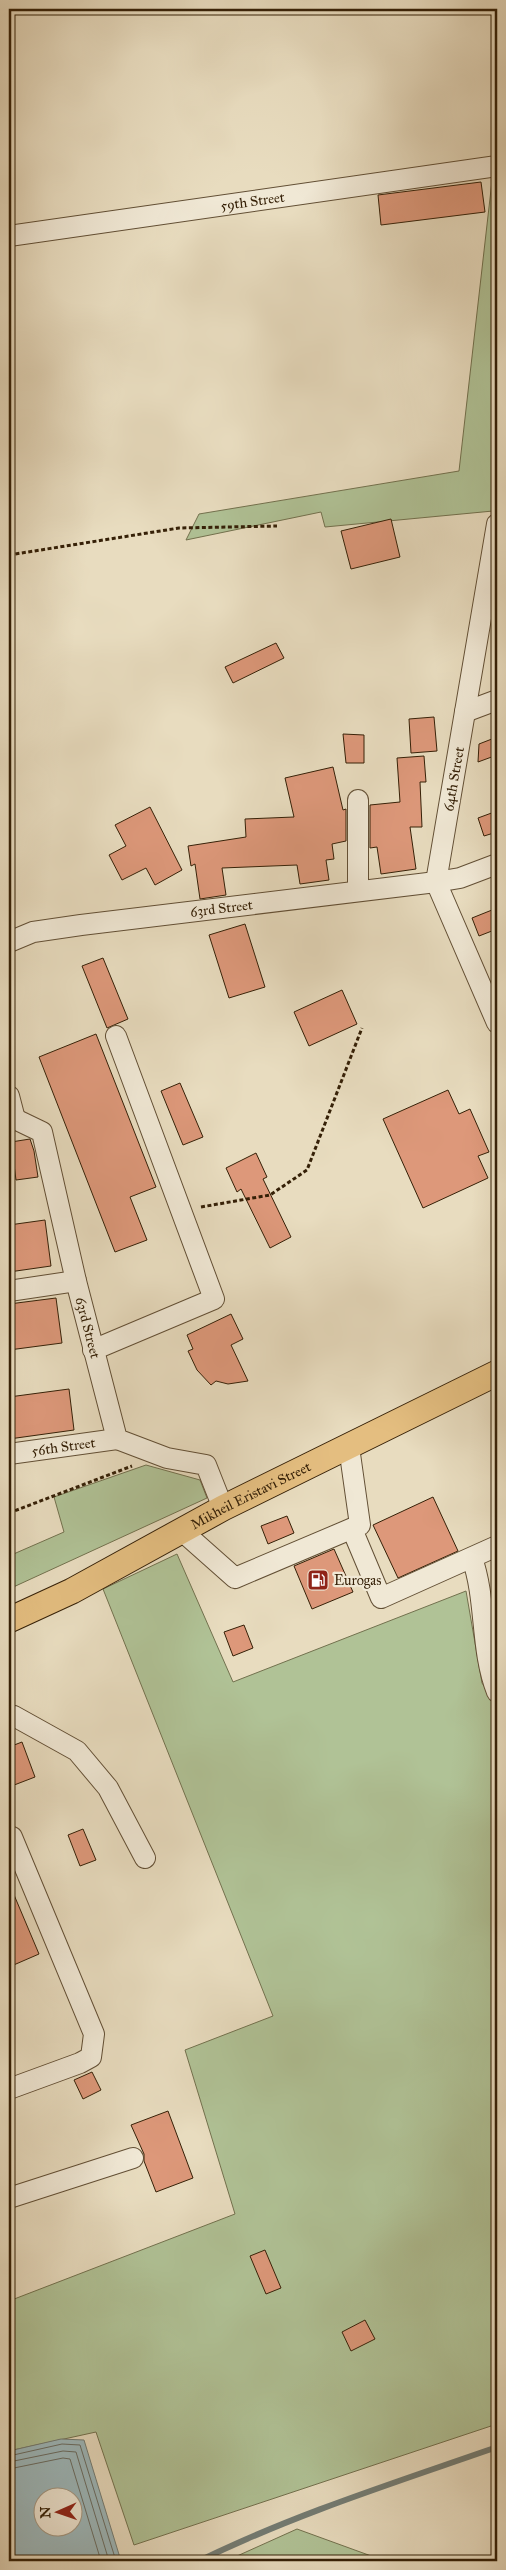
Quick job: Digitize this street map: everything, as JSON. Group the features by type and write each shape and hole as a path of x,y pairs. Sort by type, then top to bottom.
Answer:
{"main road":[{"name":"Mikheil Eristavi Street","path":"9,1620 72,1591 223,1508 496,1373"}],"street":[{"name":"59th Street","path":"9,236 497,166"},
{"name":"64th Street","path":"436,882 497,524"},
{"path":"465,712 497,700"},
{"path":"358,800 358,891"},
{"name":"63rd Street","path":"9,942 33,932 71,926 436,882 460,878 497,864"},
{"path":"436,882 497,1022"},
{"path":"93,1350 214,1299 116,1036"},
{"name":"63rd Street","path":"9,1096 12,1120 42,1132 76,1281 117,1439"},
{"path":"9,1290 76,1281"},
{"path":"117,1439 167,1458 206,1464 223,1508"},
{"name":"56th Street","path":"9,1454 117,1439"},
{"path":"182,1531 235,1578 360,1526 349,1447"},
{"path":"352,1528 381,1598 497,1546"},
{"path":"472,1558 479,1577 488,1664 497,1692"},
{"path":"9,1718 14,1716 77,1752 108,1788 145,1858"},
{"path":"9,1836 12,1837 94,2034 91,2056 80,2063 9,2089"},
{"path":"9,2198 133,2158"}],"path":[{"path":"495,9 497,19"},
{"path":"9,555 179,528 277,526"},
{"path":"180,1210 270,1195 307,1170 362,1028"},
{"path":"9,1513 132,1466 117,1439"}],"green space":[{"path":"493,172 497,172 497,488 493,511 325,527 321,512 186,540 199,514 459,471"},
{"path":"146,1465 200,1480 207,1498 9,1589 9,1556 64,1532 54,1497"},
{"path":"177,1554 233,1682 466,1591 482,1683 497,1706 497,2424 134,2545 96,2432 9,2451 9,2301 235,2214 185,2050 273,2016 103,1589"},
{"path":"297,2529 385,2561 226,2561"}],"water":[{"path":"61,2439 84,2440 121,2561 9,2561 9,2451"}],"building":[{"path":"481,182 485,212 381,225 378,195"},
{"path":"391,519 400,557 351,569 341,531"},
{"path":"276,643 284,658 233,683 225,667"},
{"path":"434,717 437,751 411,753 409,719"},
{"path":"343,734 364,735 364,763 346,763"},
{"path":"497,737 497,755 478,762 479,744"},
{"path":"424,756 426,782 420,782 422,827 410,827 416,869 381,874 377,847 370,848 370,805 400,802 397,758"},
{"path":"333,767 343,810 346,809 346,841 332,844 334,859 326,860 329,880 300,884 297,865 222,868 226,895 200,899 195,864 191,866 188,846 246,837 245,819 294,817 285,778"},
{"path":"150,807 182,870 155,885 146,868 122,880 109,855 126,846 115,825"},
{"path":"497,811 497,832 484,836 478,818"},
{"path":"497,908 497,929 479,936 472,918"},
{"path":"245,924 265,987 229,998 209,935"},
{"path":"103,958 128,1019 107,1028 82,966"},
{"path":"342,990 357,1024 309,1046 294,1012"},
{"path":"96,1034 156,1187 130,1197 147,1240 115,1252 39,1057"},
{"path":"180,1083 203,1137 183,1145 161,1091"},
{"path":"448,1090 459,1114 470,1109 489,1152 478,1156 488,1178 423,1208 383,1119"},
{"path":"30,1139 38,1177 16,1180 11,1142"},
{"path":"256,1153 267,1177 263,1179 291,1237 270,1248 241,1189 237,1192 226,1168"},
{"path":"45,1220 51,1266 9,1272 9,1225"},
{"path":"56,1298 62,1343 9,1350 9,1304"},
{"path":"231,1314 243,1339 231,1345 248,1381 228,1384 216,1381 211,1385 197,1370 188,1351 193,1349 187,1335"},
{"path":"69,1389 74,1430 9,1439 9,1397"},
{"path":"433,1497 458,1551 398,1578 373,1525"},
{"path":"287,1516 294,1533 268,1544 261,1526"},
{"path":"334,1549 353,1592 312,1609 294,1566"},
{"path":"244,1625 253,1648 233,1656 224,1632"},
{"path":"22,1742 35,1777 9,1787 9,1747"},
{"path":"83,1829 96,1860 80,1866 68,1835"},
{"path":"9,1883 39,1954 9,1967"},
{"path":"92,2072 101,2090 83,2099 74,2080"},
{"path":"168,2111 193,2178 156,2192 144,2161 144,2154 131,2125"},
{"path":"265,2250 281,2288 266,2294 250,2256"},
{"path":"365,2320 375,2339 351,2351 342,2332"}],"waterway":[{"path":"199,2561 272,2528 384,2486 497,2447"}],"place":[{"name":"Eurogas","path":"318,1580"}]}
